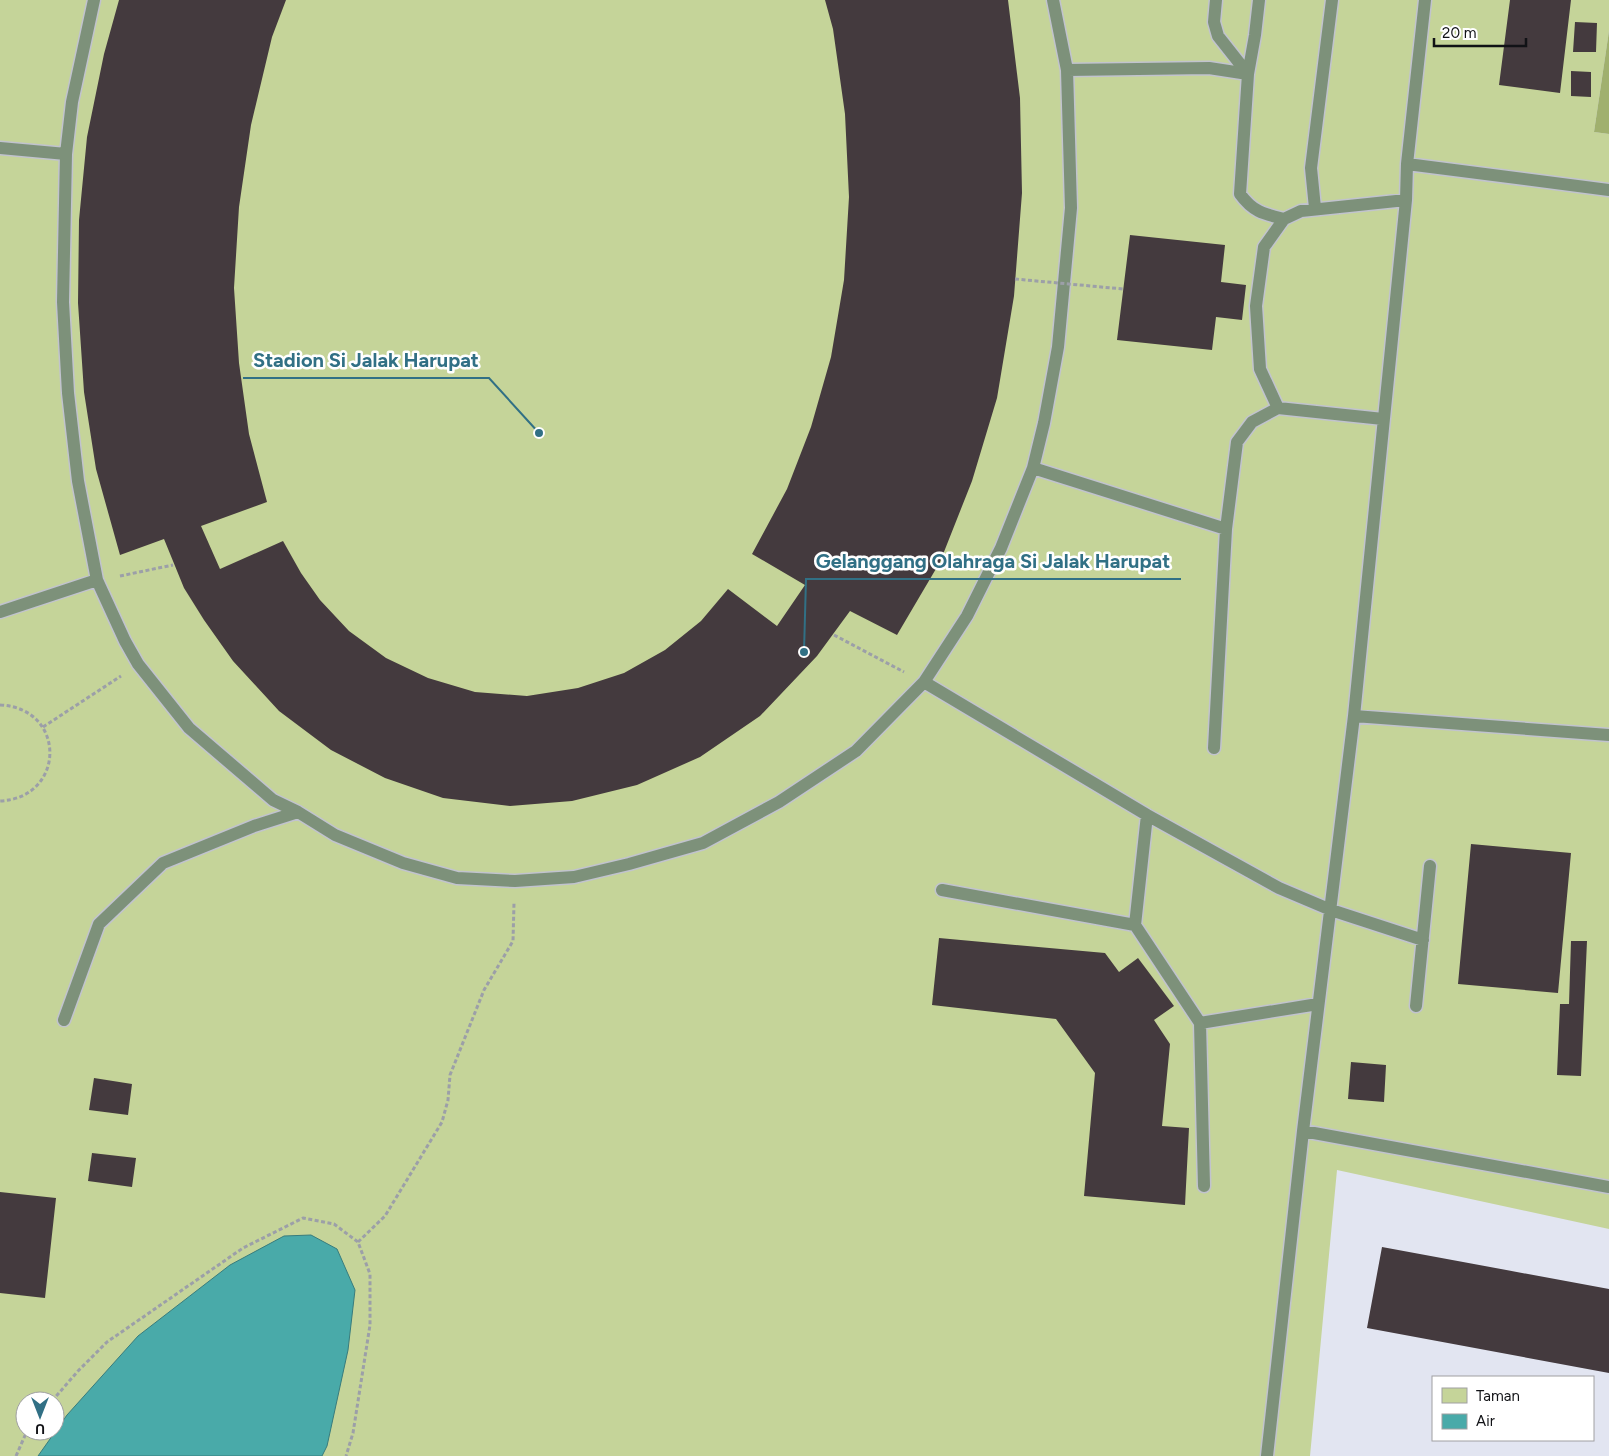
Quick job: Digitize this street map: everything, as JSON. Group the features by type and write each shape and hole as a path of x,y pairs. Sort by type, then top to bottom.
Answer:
{"lane":[{"path":"94,0 72,102 66,154 63,302 68,393 78,481 98,580 125,641 138,664 189,728 273,800 298,812 335,835 403,863 457,878 515,881 574,877 703,843 779,802 856,751 924,682 967,616 1001,548 1033,468 1044,423 1056,357 1066,277 1071,208 1067,70 1053,0"},
{"path":"1216,0 1214,22 1218,36 1248,74"},
{"path":"1259,0 1248,74 1240,194 1249,206 1264,215 1284,219"},
{"path":"1315,208 1311,168 1332,0"},
{"path":"1266,1456 1318,1004 1354,716 1406,200 1406,164 1425,0"},
{"path":"1067,70 1210,68 1248,74"},
{"path":"0,148 66,154"},
{"path":"1406,164 1609,190"},
{"path":"1278,408 1260,369 1256,306 1264,247 1284,219 1301,211 1315,208 1406,200"},
{"path":"1214,748 1226,529 1237,442 1252,422 1278,408 1383,419"},
{"path":"1033,468 1226,529"},
{"path":"0,612 98,580"},
{"path":"924,682 1147,815 1279,888 1331,910 1423,940"},
{"path":"1354,716 1609,735"},
{"path":"64,1020 98,924 163,863 254,826 298,812"},
{"path":"1147,815 1135,925 1200,1023 1204,1186"},
{"path":"1416,1006 1430,866"},
{"path":"942,890 1135,925"},
{"path":"1200,1023 1318,1004"},
{"path":"1303,1131 1609,1187"}],"path":[{"path":"1015,279 1124,289"},
{"path":"98,580 173,564"},
{"path":"834,635 924,682"},
{"path":"43,727 138,664"},
{"path":"0,706 12,706 24,710 34,717 43,727 49,741 50,757 47,772 39,785 26,795 12,800 0,801"},
{"path":"358,1242 385,1216 442,1122 448,1100 450,1075 484,990 513,941 515,881"},
{"path":"60,1391 78,1370 107,1342 243,1248 303,1218 334,1224 358,1242 370,1274 370,1325 354,1433 346,1456"},
{"path":"16,1456 23,1441"}],"green space":[{"path":"0,0 1609,0 1609,31 1594,132 1609,134 1609,1229 1337,1170 1310,1456 0,1456"}],"shaded area":[{"path":"1609,31 1609,134 1594,132"}],"water":[{"path":"311,1235 337,1249 355,1290 348,1350 327,1446 322,1456 38,1456 49,1441 65,1441 65,1418 138,1336 230,1265 284,1236"}],"building":[{"path":"119,0 286,0 272,37 251,125 239,207 234,288 239,363 249,434 267,502 201,526 220,569 283,541 301,573 320,600 349,631 386,658 428,678 475,692 527,696 578,688 624,673 665,650 701,621 728,589 777,626 805,585 752,554 787,489 811,427 831,357 844,280 849,197 845,114 833,29 825,0 1008,0 1020,98 1022,193 1014,296 997,398 972,481 940,562 897,635 850,611 817,656 760,716 700,757 637,785 572,801 510,806 443,798 385,778 331,750 279,711 233,661 204,620 184,588 164,539 120,555 96,469 84,392 78,303 79,220 87,137 104,54"},
{"path":"1510,0 1571,0 1560,93 1499,85"},
{"path":"1575,22 1597,23 1596,52 1573,52"},
{"path":"1571,71 1591,72 1591,97 1571,96"},
{"path":"1130,235 1225,245 1221,282 1246,285 1242,320 1216,317 1212,350 1117,340"},
{"path":"1471,844 1571,853 1558,993 1458,984"},
{"path":"939,938 1105,953 1119,972 1138,958 1174,1006 1154,1020 1170,1044 1162,1126 1189,1128 1185,1205 1084,1196 1095,1073 1056,1019 932,1005"},
{"path":"1571,941 1587,941 1581,1076 1557,1075 1560,1004 1569,1004"},
{"path":"1351,1062 1386,1065 1384,1102 1348,1099"},
{"path":"94,1078 132,1084 128,1115 89,1110"},
{"path":"92,1153 136,1158 132,1187 88,1181"},
{"path":"0,1192 56,1198 45,1298 0,1293"},
{"path":"1382,1247 1609,1289 1609,1373 1367,1328"}],"place":[{"name":"Stadion Si Jalak Harupat","path":"539,433"},
{"name":"Gelanggang Olahraga Si Jalak Harupat","path":"804,652"}]}
